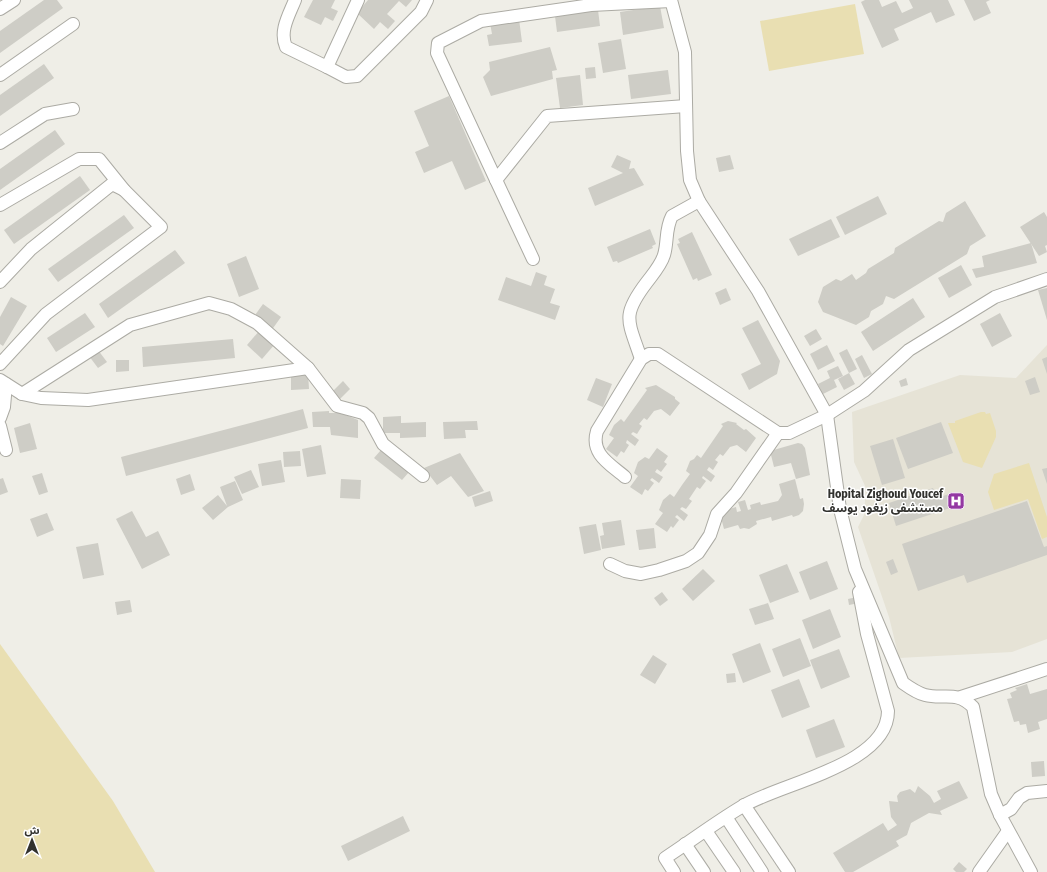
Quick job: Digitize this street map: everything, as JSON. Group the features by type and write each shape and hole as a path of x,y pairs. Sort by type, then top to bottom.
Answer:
{"street":[{"path":"0,9 14,0"},
{"path":"295,0 283,32 282,40 286,47 346,77 357,76 422,12 427,0"},
{"path":"327,67 358,0"},
{"path":"533,259 437,53 438,43 481,21 591,5 671,0 685,52 687,151 690,180 699,201 758,291 827,415 840,509 855,569 867,634 888,711 883,730 872,746 852,760 744,805 665,858 674,872"},
{"path":"0,75 73,24"},
{"path":"496,180 547,116 686,106"},
{"path":"0,143 45,114 73,110"},
{"path":"0,205 79,159 99,159 124,190 161,227 46,314 0,364"},
{"path":"0,282 31,249 112,184 124,190"},
{"path":"641,358 629,322 629,311 633,300 658,268 664,255 666,232 672,216 699,201"},
{"path":"626,477 602,458 597,450 594,440 597,431 641,358 649,354 658,354 778,433 788,433 827,415 864,391 909,350 965,314 995,297 1047,280"},
{"path":"22,394 130,326 209,303 231,309 256,323 308,368 337,406 362,414 369,418 384,444 423,476"},
{"path":"3,382 22,394 41,398 88,400 308,368"},
{"path":"0,418 4,407 3,382"},
{"path":"0,426 6,450"},
{"path":"610,564 629,572 641,574 686,561 698,553 710,535 717,514 736,493 778,433"},
{"path":"855,569 903,683 915,691 926,695 961,697 1047,668"},
{"path":"961,697 973,707 991,794 1008,831 1031,872"},
{"path":"1000,815 1011,809 1019,798 1027,793 1047,791"},
{"path":"744,805 789,872"},
{"path":"726,817 762,872"},
{"path":"706,830 734,872"},
{"path":"979,872 1008,831"},
{"path":"685,844 704,872"}],"shaded area":[{"path":"855,4 864,54 769,71 760,21"},
{"name":"Hopital Zighoud Youcef مستشفى زيغود يوسف","path":"1047,345 1047,639 1012,652 899,658 889,617 858,527 864,515 866,488 854,462 852,412 960,375 1016,378"},
{"path":"985,412 986,414 990,413 996,431 996,437 982,468 963,462 948,423 955,423 955,421"},
{"path":"1029,463 1047,517 1047,537 1042,539 1028,499 994,510 988,492 994,474"},
{"path":"0,644 113,801 155,872 0,872"}],"building":[{"path":"44,0 57,0 63,8 0,53 0,31"},
{"path":"313,0 335,0 331,8 338,11 333,21 325,17 321,25 304,17"},
{"path":"368,0 412,0 406,7 399,1 387,14 395,21 388,29 380,22 374,29 357,13"},
{"path":"865,0 879,0 882,7 896,1 902,13 913,8 909,0 948,0 955,15 936,23 931,12 894,29 899,40 882,48 861,2"},
{"path":"964,0 990,0 986,2 991,13 974,21"},
{"path":"660,6 664,28 623,35 620,12"},
{"path":"598,10 600,26 557,32 555,16"},
{"path":"519,19 522,42 489,46 487,35 492,34 490,23"},
{"path":"621,39 626,69 603,73 598,43"},
{"path":"550,47 557,70 552,71 553,79 491,96 483,77 490,70 489,62"},
{"path":"44,64 54,78 0,116 0,95"},
{"path":"595,67 596,78 586,79 585,68"},
{"path":"668,70 671,94 631,99 628,75"},
{"path":"580,75 583,105 560,108 556,78"},
{"path":"449,96 486,181 465,190 452,161 424,173 415,152 429,146 414,111"},
{"path":"55,130 65,144 0,190 0,169"},
{"path":"617,155 631,161 629,169 634,168 644,185 595,206 588,188 623,173 611,167"},
{"path":"730,155 734,169 719,172 716,158"},
{"path":"80,176 90,190 14,244 4,230"},
{"path":"878,196 887,214 845,235 836,217"},
{"path":"965,201 986,236 970,246 967,254 894,299 886,296 883,304 871,311 869,317 856,325 823,312 818,302 823,287 836,279 841,281 852,274 856,280 866,273 868,269 894,253 895,248 939,221 943,222 946,213"},
{"path":"1044,212 1047,217 1047,245 1045,246 1047,252 1039,256 1020,227"},
{"path":"124,215 134,228 58,282 48,269"},
{"path":"831,219 840,237 798,256 789,239"},
{"path":"650,229 656,244 652,246 653,248 618,263 617,261 613,262 607,247"},
{"path":"692,232 712,275 698,281 697,278 693,280 677,244 680,243 678,239"},
{"path":"1031,243 1037,263 976,278 972,269 984,267 982,256"},
{"path":"175,250 185,263 108,318 99,304"},
{"path":"246,256 259,289 239,297 227,264"},
{"path":"961,265 972,285 949,298 938,278"},
{"path":"536,272 547,276 544,285 555,289 550,303 560,306 555,320 498,300 506,277 531,286"},
{"path":"726,288 731,300 720,305 715,293"},
{"path":"1047,288 1047,320 1038,290"},
{"path":"11,297 27,306 3,346 0,344 0,317"},
{"path":"913,298 925,317 873,351 861,332"},
{"path":"263,304 281,317 271,331 253,318"},
{"path":"85,313 95,327 56,352 47,338"},
{"path":"1000,313 1012,336 992,347 980,324"},
{"path":"758,320 780,361 777,374 749,390 741,374 761,364 742,328"},
{"path":"816,329 822,339 810,346 804,336"},
{"path":"260,330 275,344 262,359 247,345"},
{"path":"233,339 235,358 143,367 142,347"},
{"path":"827,345 835,361 818,370 810,354"},
{"path":"847,349 857,369 849,373 839,353"},
{"path":"98,350 107,362 98,368 89,356"},
{"path":"862,355 872,374 864,378 855,359"},
{"path":"1047,357 1047,374 1042,359"},
{"path":"116,360 129,360 129,371 116,372"},
{"path":"838,366 843,376 834,380 837,387 823,394 818,384 830,378 827,371"},
{"path":"849,373 855,384 844,390 838,379"},
{"path":"291,374 308,374 309,389 291,390"},
{"path":"1035,377 1040,392 1030,395 1025,381"},
{"path":"596,378 612,384 603,407 587,400"},
{"path":"906,378 908,385 901,387 899,381"},
{"path":"343,381 350,389 340,399 333,391"},
{"path":"656,385 675,397 675,399 680,403 670,416 661,409 654,411 647,420 644,418 639,424 642,426 637,434 633,432 631,434 639,440 635,446 627,440 626,443 629,445 624,453 621,451 617,457 606,449 614,438 609,435 614,425 621,419 624,422 647,390 645,388"},
{"path":"303,409 308,428 126,476 121,457"},
{"path":"329,411 329,413 341,413 358,420 358,438 331,435 330,427 313,427 312,412"},
{"path":"401,416 401,423 426,422 426,437 400,438 400,433 383,433 383,417"},
{"path":"477,421 478,430 465,430 466,438 444,439 443,422"},
{"path":"728,421 737,423 736,424 744,430 746,429 756,438 746,452 737,445 730,447 723,456 720,454 715,460 718,462 713,470 709,467 707,470 715,476 711,482 703,476 702,478 706,481 700,489 697,487 689,499 692,501 686,509 682,507 680,509 688,515 684,521 677,515 675,517 679,520 673,528 671,526 667,532 655,524 663,513 659,510 663,500 670,494 674,497 690,474 686,471 690,461 697,455 701,458 723,426 721,424"},
{"path":"941,422 953,453 908,469 896,438"},
{"path":"30,423 37,449 20,453 14,428"},
{"path":"893,439 905,478 882,485 870,446"},
{"path":"798,443 802,444 805,448 810,475 796,479 791,463 774,467 770,451"},
{"path":"321,445 326,474 307,477 302,449"},
{"path":"657,448 668,456 664,462 667,464 661,472 657,469 655,472 663,477 659,483 652,478 650,480 654,483 648,491 645,489 642,495 630,487 638,476 634,473 638,462 645,457 649,459"},
{"path":"381,450 409,472 402,480 374,458"},
{"path":"300,451 301,466 284,467 283,452"},
{"path":"460,453 484,491 468,497 451,476 437,485 424,468"},
{"path":"281,460 285,482 262,486 258,464"},
{"path":"1047,468 1047,484 1042,469"},
{"path":"251,470 259,487 242,494 234,477"},
{"path":"42,473 48,492 39,495 32,476"},
{"path":"190,474 195,490 181,495 176,479"},
{"path":"3,478 8,492 0,495 0,479"},
{"path":"341,479 361,480 360,499 340,498"},
{"path":"795,479 800,499 803,498 804,504 803,511 799,515 793,517 792,515 772,521 771,517 756,521 757,524 749,529 740,529 738,525 724,529 720,514 726,512 726,510 736,507 737,512 741,511 738,502 745,500 748,510 751,509 750,505 760,502 761,505 778,501 782,495 779,484"},
{"path":"235,481 243,500 228,507 213,520 202,508 218,495 227,506 220,487"},
{"path":"933,488 937,498 949,494 953,507 896,526 889,503"},
{"path":"490,491 493,501 475,507 472,497"},
{"path":"1027,501 1044,547 1047,546 1047,555 967,583 964,575 918,591 902,544"},
{"path":"132,511 146,537 158,531 170,555 142,569 116,519"},
{"path":"47,513 54,530 37,537 30,519"},
{"path":"621,520 625,545 602,549 600,536 604,535 602,523"},
{"path":"596,524 601,550 584,554 579,527"},
{"path":"654,528 656,548 639,550 636,530"},
{"path":"98,543 104,575 83,579 76,547"},
{"path":"893,559 898,572 891,575 886,562"},
{"path":"827,561 838,589 810,600 799,572"},
{"path":"787,564 799,592 770,603 759,575"},
{"path":"703,569 715,581 693,601 682,589"},
{"path":"662,592 668,600 660,606 654,598"},
{"path":"857,597 859,603 849,605 848,599"},
{"path":"130,600 132,612 117,615 115,602"},
{"path":"768,603 774,619 755,625 749,609"},
{"path":"830,609 841,637 813,649 802,620"},
{"path":"800,638 811,666 783,677 772,649"},
{"path":"760,643 771,672 743,683 732,654"},
{"path":"839,649 850,677 821,689 810,660"},
{"path":"653,655 667,664 655,684 640,675"},
{"path":"735,673 736,682 727,683 726,674"},
{"path":"799,679 810,707 782,718 771,690"},
{"path":"1027,684 1030,694 1047,689 1047,719 1038,722 1040,729 1028,733 1026,724 1020,725 1019,721 1014,722 1007,699 1012,698 1010,693 1017,690 1015,688"},
{"path":"834,719 845,747 816,758 806,730"},
{"path":"1044,761 1045,776 1032,777 1031,762"},
{"path":"959,781 968,798 940,811 942,815 929,813 911,823 907,835 896,841 899,846 853,872 845,872 833,853 883,823 888,831 897,825 891,817 889,801 898,802 897,796 900,792 910,789 915,793 918,786 930,796 934,803 941,799 937,791"},
{"path":"403,816 410,831 348,861 341,846"},
{"path":"959,862 967,869 964,872 956,872 953,869"}],"place":[{"name":"Hopital Zighoud Youcef مستشفى زيغود يوسف","path":"956,501"}]}
